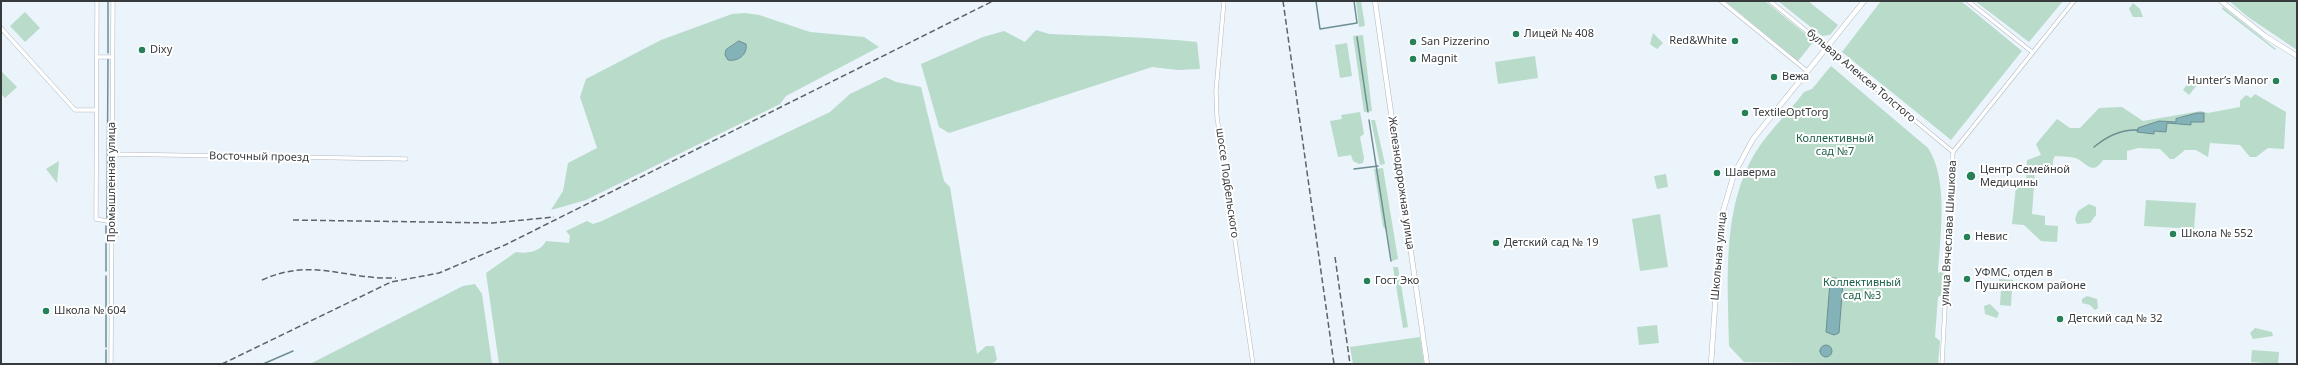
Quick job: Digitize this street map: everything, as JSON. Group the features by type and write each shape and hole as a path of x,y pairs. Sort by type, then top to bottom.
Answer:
{"street":[{"path":"97,1 96,219 112,222"},
{"name":"Промышленная улица","path":"111,364 113,1"},
{"name":"шоссе Подбельского","path":"1224,1 1216,91 1217,117 1253,364"},
{"name":"Железнодорожная улица","path":"1375,1 1427,364"},
{"path":"1721,1 1807,71"},
{"name":"бульвар Алексея Толстого","path":"1770,1 1953,152"},
{"name":"Школьная улица","path":"1711,364 1719,237 1727,192 1739,163 1753,139 1864,1"},
{"path":"1968,1 2032,52"},
{"name":"улица Вячеслава Шишкова","path":"1942,364 1953,152 2074,1"},
{"path":"2221,1 2264,36 2297,56"},
{"path":"1,29 75,110 96,110"},
{"path":"97,57 112,57"},
{"name":"Восточный проезд","path":"112,154 406,159"}],"green space":[{"path":"1356,1 1361,1 1365,26 1359,27"},
{"path":"1725,1 1765,1 1814,41 1798,61"},
{"path":"1778,1 1808,1 1838,25 1830,35 1822,36"},
{"path":"1881,1 1961,1 2022,51 1951,140 1842,52"},
{"path":"1975,1 2063,1 2029,42"},
{"path":"2229,1 2297,1 2297,50 2248,17"},
{"path":"2133,3 2140,9 2143,17 2133,17 2129,9"},
{"path":"2223,7 2276,49 2275,50 2222,9"},
{"path":"25,12 40,28 25,42 10,26"},
{"path":"745,13 759,15 810,32 864,37 879,47 786,96 780,104 586,200 551,210 563,191 568,163 597,148 580,97 586,79 661,40 732,14"},
{"path":"1036,30 1049,34 1197,42 1200,69 1178,70 1152,67 949,133 939,127 921,64 983,37 1004,31 1025,42"},
{"path":"1653,33 1663,43 1657,49 1650,44"},
{"path":"1363,35 1372,111 1364,112 1353,36"},
{"path":"1347,43 1352,76 1340,78 1335,45"},
{"path":"1535,56 1538,78 1498,84 1495,62"},
{"path":"1831,66 1928,148 1935,161 1939,176 1942,209 1938,273 1944,270 1942,295 1938,297 1935,337 1940,341 1938,364 1744,362 1729,346 1728,254 1734,207 1740,185 1754,154 1767,136 1804,92 1812,89"},
{"path":"2,72 17,87 5,98 1,94"},
{"path":"2193,76 2200,81 2189,95 2183,90"},
{"path":"885,77 896,82 921,87 944,181 950,187 977,354 986,346 994,346 997,359 995,362 987,364 499,364 486,273 516,252 524,253 537,250 544,245 546,241 569,243 570,236 566,231 587,221 593,224 602,221 830,112 850,94"},
{"path":"2255,94 2286,112 2284,149 2268,148 2256,157 2250,157 2240,145 2210,143 2208,157 2196,150 2185,150 2174,159 2170,159 2160,149 2138,148 2127,151 2127,160 2103,160 2099,165 2093,168 2076,158 2055,156 2053,160 2053,170 2035,169 2032,214 2045,216 2045,225 2058,226 2057,242 2041,241 2024,225 2012,224 2016,187 2026,186 2027,160 2041,155 2036,144 2057,119 2070,128 2080,128 2099,108 2122,107 2143,121 2201,111 2208,113 2240,107 2240,101 2246,95 2251,98"},
{"path":"1360,112 1364,134 1360,137 1364,158 1363,163 1359,164 1353,161 1351,155 1338,157 1330,121 1342,119 1341,115"},
{"path":"1371,120 1375,120 1385,164 1380,165"},
{"path":"59,161 57,183 46,169"},
{"path":"1383,168 1398,259 1392,261 1387,230 1383,227 1374,169"},
{"path":"1666,174 1668,187 1657,189 1654,176"},
{"path":"2146,200 2196,203 2194,229 2144,226"},
{"path":"2089,204 2096,207 2096,215 2090,223 2077,224 2075,219 2078,211"},
{"path":"1660,214 1668,267 1640,271 1632,219"},
{"path":"1393,267 1398,267 1408,327 1403,328"},
{"path":"1999,279 2013,280 2012,288 1999,287"},
{"path":"475,284 482,294 492,364 310,364 463,286"},
{"path":"2001,288 2012,289 2011,306 2000,305"},
{"path":"2087,296 2097,299 2098,308 2095,310 2090,305 2082,303 2082,299"},
{"path":"1990,304 1999,313 1997,318 1985,314 1984,306"},
{"path":"1657,325 1659,343 1639,345 1637,327"},
{"path":"2255,328 2272,332 2273,336 2253,339 2250,333"},
{"path":"1420,337 1424,364 1353,364 1350,347"},
{"path":"2252,350 2279,352 2278,364 2251,362"}],"water":[{"path":"739,41 746,44 744,54 738,59 728,60 725,55 726,50"},
{"path":"2197,113 2204,113 2204,122 2191,122 2191,125 2167,123 2166,132 2154,131 2154,134 2137,132 2138,128 2159,121 2176,122 2176,119"},
{"path":"1833,278 1841,279 1843,282 1839,333 1834,335 1826,332 1830,282"},
{"path":"1828,345 1831,346 1831,356 1824,357 1821,356 1820,349 1821,346"}],"waterway":[{"path":"108,1 108,53"},
{"path":"1316,1 1320,29 1357,23 1354,1"},
{"path":"1357,37 1368,112"},
{"path":"107,218 108,59"},
{"path":"1369,120 1391,261"},
{"path":"2094,147 2114,134 2138,130"},
{"path":"1354,169 1378,166"},
{"path":"106,226 106,271"},
{"path":"106,276 106,347"},
{"path":"106,350 106,364"},
{"path":"263,364 293,351"}],"railway":[{"path":"222,364 391,282 439,273 505,245 993,1"},
{"path":"1283,1 1334,364"},
{"path":"293,220 493,223 554,217"},
{"path":"1335,257 1350,364"},
{"path":"262,280 280,273 297,270 329,271 378,278 396,278"}],"place":[{"name":"Лицей № 408","path":"1516,34"},
{"name":"Red&White","path":"1735,41"},
{"name":"San Pizzerino","path":"1413,42"},
{"name":"Dixy","path":"142,50"},
{"name":"Magnit","path":"1413,59"},
{"name":"Вежа","path":"1774,77"},
{"name":"Hunter’s Manor","path":"2276,81"},
{"name":"TextileOptTorg","path":"1745,113"},
{"name":"Шаверма","path":"1717,173"},
{"name":"Центр Семейной Медицины","path":"1971,176"},
{"name":"Школа № 552","path":"2173,234"},
{"name":"Невис","path":"1967,237"},
{"name":"Детский сад № 19","path":"1496,243"},
{"name":"УФМС, отдел в Пушкинском районе","path":"1967,279"},
{"name":"Гост Эко","path":"1367,281"},
{"name":"Школа № 604","path":"46,311"},
{"name":"Детский сад № 32","path":"2060,319"}],"park label":[{"name":"Коллективный сад №7","path":"1835,145"},
{"name":"Коллективный сад №3","path":"1862,289"}]}
